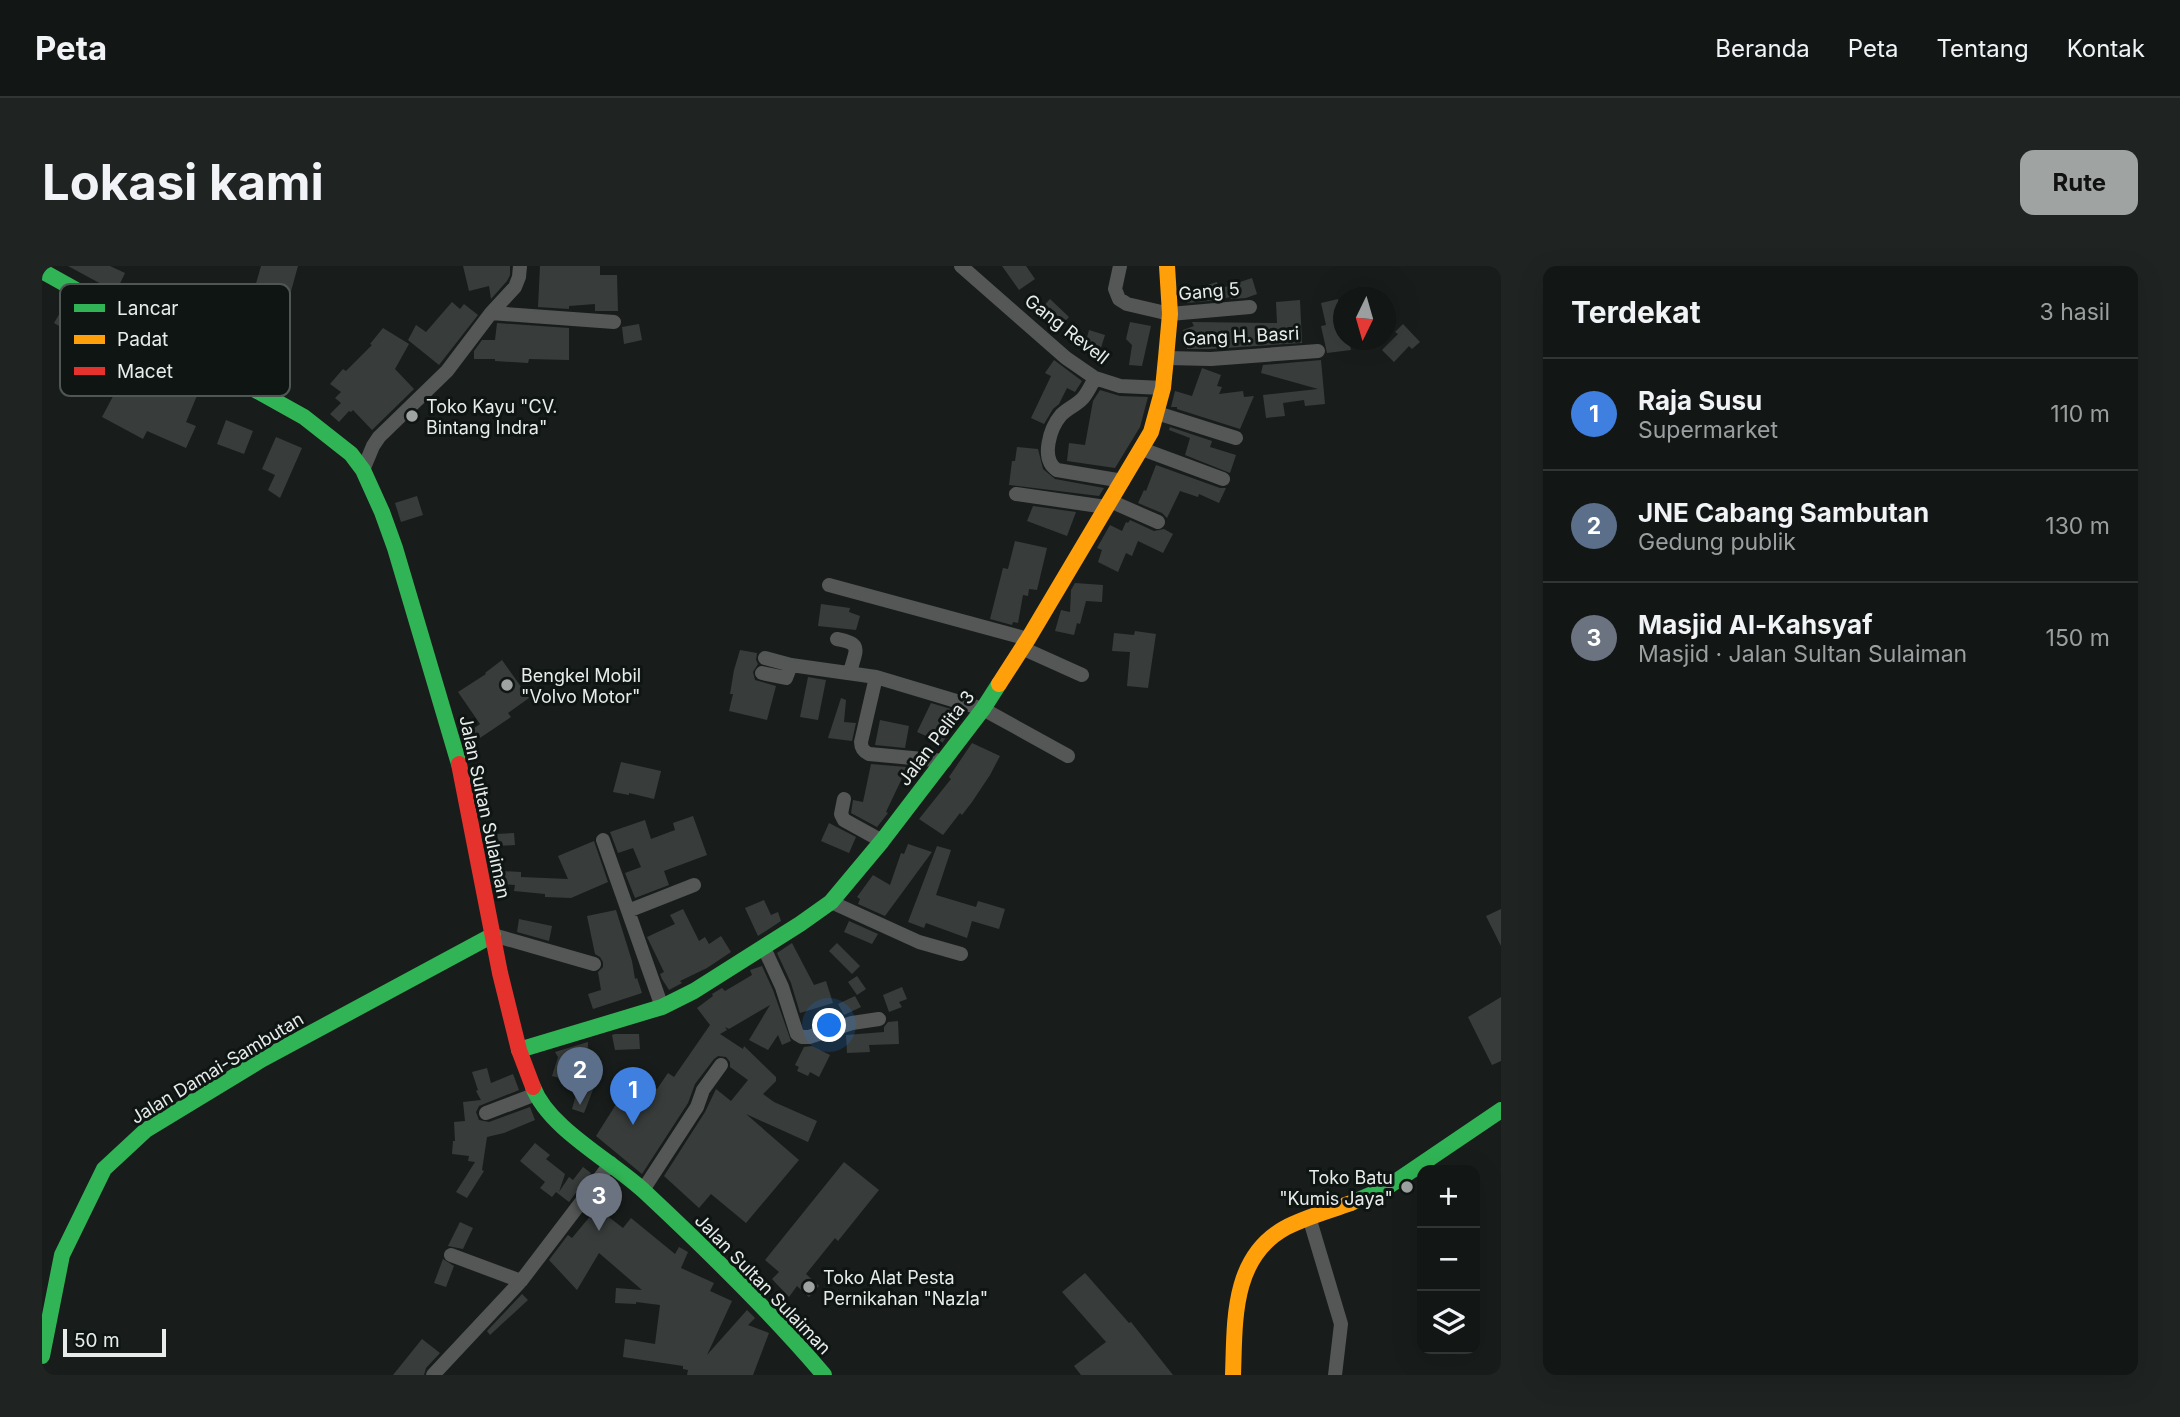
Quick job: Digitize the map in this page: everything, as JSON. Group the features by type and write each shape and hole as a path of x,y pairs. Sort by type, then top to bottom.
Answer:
{"main road":[{"name":"Jalan Pelita 3","path":"519,1050 662,1007 686,996 764,948 831,902 883,841 983,709 1151,432 1163,388 1166,358 1170,314 1167,266"},
{"name":"Jalan Sultan Sulaiman","path":"42,271 65,284"},
{"name":"Jalan Sultan Sulaiman","path":"268,396 304,416 351,454 363,470 382,512 457,756 519,1050 536,1094 552,1117 643,1190 791,1336 821,1374"},
{"name":"Jalan Damai-Sambutan","path":"42,1356 62,1255 104,1169 146,1130 261,1060 493,935"},
{"path":"1233,1375 1237,1291 1245,1268 1263,1245 1286,1228 1308,1217 1353,1203 1380,1191 1501,1110"}],"street":[{"path":"363,470 379,437 447,371 514,286 519,277 520,266"},
{"name":"Gang Revell","path":"961,266 1066,358 1095,379 1120,386 1163,388"},
{"name":"Gang 5","path":"1120,266 1115,289 1119,299 1128,304 1170,314 1250,307"},
{"path":"491,313 614,322"},
{"name":"Gang H. Basri","path":"1166,358 1211,359 1318,351"},
{"path":"1095,379 1082,400 1058,418 1049,441 1047,459 1049,466 1057,470 1123,481"},
{"path":"1157,413 1236,438"},
{"path":"1142,449 1223,479"},
{"path":"1016,494 1108,504 1158,522"},
{"path":"829,585 1025,643 1082,676"},
{"path":"837,639 855,644 850,673"},
{"path":"765,658 791,665 876,677 983,709 1068,756"},
{"path":"762,673 786,678 791,665"},
{"path":"876,677 861,742 864,751 869,754 945,761"},
{"path":"844,799 841,814 845,820 883,841"},
{"path":"603,840 662,1007"},
{"path":"628,911 694,885"},
{"path":"831,902 919,942 961,954"},
{"path":"493,935 594,964"},
{"path":"764,948 782,987 797,1034 809,1037 852,1023 878,1019"},
{"path":"643,1190 721,1065"},
{"path":"486,1113 536,1094"},
{"path":"433,1375 521,1281 611,1163"},
{"path":"1308,1217 1341,1324 1335,1375"},
{"path":"451,1255 521,1281"}],"building":[{"path":"68,266 110,266 125,273 120,284 101,284"},
{"path":"261,266 298,266 290,295 290,284 256,284"},
{"path":"463,266 510,266 510,275 491,299 489,286 469,291"},
{"path":"540,266 600,266 600,275 617,275 618,311 595,311 595,304 569,306 569,309 538,307"},
{"path":"1002,266 1026,266 1035,279 1019,290"},
{"path":"1252,278 1257,294 1246,298 1230,297 1187,303 1184,292 1217,282 1219,289"},
{"path":"1050,299 1069,317 1060,327 1041,309"},
{"path":"1300,300 1302,343 1187,349 1183,330 1194,326 1192,322 1277,323 1276,302"},
{"path":"1333,300 1333,350 1351,350 1327,353 1321,326 1326,325 1321,303"},
{"path":"452,302 460,309 464,304 478,315 439,365 408,340 416,325 426,332"},
{"path":"60,313 60,326 54,323"},
{"path":"1130,322 1151,326 1142,366 1129,365 1132,345 1126,339"},
{"path":"497,323 569,328 569,360 529,359 528,363 474,359 474,351 482,340 495,340"},
{"path":"639,324 642,340 624,344 622,327"},
{"path":"1403,324 1420,342 1412,349 1409,346 1394,362 1382,350 1396,350 1396,331"},
{"path":"383,328 409,344 395,369 414,389 372,430 353,410 339,422 330,414 341,403 335,398 341,392 330,384 343,369 346,371 372,345 370,344"},
{"path":"1089,330 1105,335 1099,354 1084,349"},
{"path":"1054,360 1082,381 1075,392 1067,388 1044,424 1031,418 1051,376 1045,373"},
{"path":"1321,360 1325,404 1305,406 1304,400 1283,403 1285,416 1266,418 1263,395 1318,389 1261,373 1263,365"},
{"path":"1202,368 1221,375 1217,386 1222,387 1219,394 1243,391 1244,397 1254,396 1240,429 1171,407 1175,391 1192,396"},
{"path":"1100,390 1120,396 1148,397 1140,427 1115,468 1067,461 1069,443 1085,445 1093,401"},
{"path":"113,396 197,396 186,422 196,426 186,448 147,431 143,439 102,417"},
{"path":"226,420 253,431 244,454 217,444"},
{"path":"1170,427 1212,441 1210,447 1236,455 1230,473 1185,455 1190,438 1169,430"},
{"path":"276,437 302,448 280,498 268,490 275,475 262,469"},
{"path":"1017,447 1038,449 1043,469 1055,479 1104,488 1099,496 1009,485"},
{"path":"1156,465 1226,488 1219,503 1199,494 1198,497 1180,491 1167,518 1162,513 1138,503"},
{"path":"417,496 423,515 401,522 395,503"},
{"path":"1033,506 1076,512 1067,536 1027,521"},
{"path":"1130,520 1154,531 1164,529 1173,534 1163,553 1138,541 1132,556 1126,553 1118,572 1098,562 1102,550 1097,548 1110,525 1122,531"},
{"path":"1015,541 1047,548 1037,590 1029,589 1028,596 1023,595 1018,623 1013,622 1012,625 990,619 1003,568 1008,569"},
{"path":"1075,583 1103,585 1102,602 1086,601 1074,635 1055,631 1061,610 1070,612 1071,590"},
{"path":"821,604 850,608 849,612 860,616 856,630 818,626"},
{"path":"1135,631 1156,634 1148,688 1127,686 1130,652 1112,651 1114,633 1134,635"},
{"path":"740,650 757,653 758,664 753,672 755,680 776,686 767,720 729,711 734,670"},
{"path":"502,660 529,698 508,713 511,717 474,742 467,733 480,724 458,692"},
{"path":"808,677 826,680 818,720 800,717"},
{"path":"841,698 846,700 844,722 856,723 852,741 828,738"},
{"path":"931,703 961,712 942,743 917,732"},
{"path":"880,720 909,726 905,748 875,745"},
{"path":"972,743 1000,756 972,802 943,835 919,819 951,779 949,777"},
{"path":"621,762 661,771 654,799 613,792"},
{"path":"871,764 918,768 916,776 904,774 886,812 888,813 877,827 851,813 853,800 863,802"},
{"path":"693,816 707,855 664,871 669,885 635,898 625,873 641,867 633,848 618,853 610,832 645,820 651,839 675,830 673,823"},
{"path":"829,823 856,837 849,853 821,841"},
{"path":"514,833 515,845 498,846 497,834"},
{"path":"594,841 608,882 571,898 545,897 545,894 514,891 515,885 502,884 502,871 521,872 521,877 568,879 558,856"},
{"path":"908,844 932,852 885,916 858,904 860,899 857,897 873,875 890,885 901,853 904,854"},
{"path":"937,846 951,850 936,895 976,907 978,901 1005,909 999,929 972,921 967,938 926,923 924,928 908,922"},
{"path":"764,900 771,915 778,912 781,921 758,936 745,908"},
{"path":"683,909 699,941 705,937 709,944 721,936 731,952 669,990 660,974 664,972 647,937 675,924 670,915"},
{"path":"1501,909 1501,946 1486,916"},
{"path":"616,910 635,979 637,978 642,993 593,1009 588,994 601,990 598,972 603,967 603,962 595,954 587,916"},
{"path":"519,919 552,926 549,941 517,932"},
{"path":"849,921 878,934 872,944 844,932"},
{"path":"792,943 814,985 826,981 833,1003 800,1013 791,983 777,953"},
{"path":"837,943 860,966 852,974 829,951"},
{"path":"762,966 791,1041 782,1045 778,1035 768,1050 749,1040 770,1005 729,1029 725,1027 727,1030 720,1034 743,1049 744,1046 776,1077 776,1081 763,1094 774,1102 817,1121 808,1142 746,1114 799,1160 746,1223 711,1194 699,1208 664,1176 705,1112 716,1089 731,1101 748,1080 730,1067 726,1057 718,1056 714,1059 695,1084 688,1103 642,1174 596,1136 620,1098 629,1103 642,1080 657,1089 668,1073 674,1077 710,1025 697,1008 713,996 712,994 722,988 725,991 752,975 750,970"},
{"path":"857,976 866,989 857,995 848,982"},
{"path":"902,987 907,999 899,1002 902,1007 889,1012 883,995"},
{"path":"855,996 861,1007 844,1015 838,1004"},
{"path":"1501,997 1501,1061 1492,1065 1468,1017"},
{"path":"898,1021 899,1044 869,1045 870,1052 847,1053 846,1035 884,1032 888,1022"},
{"path":"639,1034 640,1049 615,1050 612,1035"},
{"path":"588,1042 587,1069 599,1074 584,1113 572,1109 577,1083 552,1076 558,1057 555,1052"},
{"path":"812,1046 830,1055 819,1077 810,1072 808,1076 797,1071 799,1067 795,1065 804,1047"},
{"path":"487,1068 491,1083 513,1074 519,1090 479,1106 476,1112 479,1120 489,1122 530,1107 535,1120 487,1137 484,1171 467,1198 456,1192 475,1162 468,1161 469,1156 452,1154 455,1141 454,1122 465,1121 463,1102 481,1100 472,1072"},
{"path":"535,1143 550,1155 546,1159 565,1174 559,1192 569,1177 573,1180 583,1167 591,1173 569,1202 556,1192 552,1197 540,1188 545,1182 520,1161"},
{"path":"844,1162 879,1190 838,1241 835,1238 806,1274 819,1286 809,1297 797,1286 789,1297 772,1279 779,1272 765,1260"},
{"path":"597,1208 623,1228 631,1218 675,1254 679,1247 688,1252 681,1268 714,1283 710,1291 732,1301 707,1355 747,1310 755,1318 748,1325 769,1333 753,1375 687,1375 688,1370 683,1369 683,1366 623,1357 625,1339 655,1344 660,1305 615,1303 616,1288 642,1290 599,1253 577,1290 549,1260 568,1235 572,1238"},
{"path":"460,1222 473,1228 463,1249 448,1246"},
{"path":"443,1259 454,1266 446,1287 434,1283"},
{"path":"1085,1273 1129,1323 1131,1322 1173,1375 1081,1375 1074,1366 1106,1342 1062,1292"},
{"path":"522,1294 528,1300 490,1335 487,1331"},
{"path":"422,1339 440,1353 426,1368 424,1375 393,1375"}],"traffic: fast":[{"path":"42,271 65,284"},
{"path":"266,396 304,417 351,454 363,470 395,548 459,764"},
{"path":"519,1050 662,1007 694,991 831,902 882,841 983,709 999,684"},
{"path":"42,1356 62,1255 104,1169 146,1130 261,1060 493,935"},
{"path":"533,1087 541,1102 567,1131 631,1180 668,1214 760,1304 824,1375"},
{"path":"1351,1203 1386,1188 1501,1110"}],"traffic: slow":[{"path":"999,684 1151,432 1163,388 1166,358 1170,314 1167,266"},
{"path":"1233,1375 1236,1313 1245,1274 1254,1256 1267,1241 1285,1228 1351,1203"}],"traffic: jam":[{"path":"459,764 500,973 519,1050 533,1087"}],"place":[{"name":"Toko Kayu \"CV. Bintang Indra\"","path":"412,416"},
{"name":"Bengkel Mobil \"Volvo Motor\"","path":"507,685"},
{"name":"JNE Cabang Sambutan","path":"580,1105"},
{"name":"Raja Susu","path":"633,1125"},
{"name":"Toko Batu \"Kumis Jaya\"","path":"1407,1187"},
{"name":"Masjid Al-Kahsyaf","path":"599,1231"},
{"name":"Toko Alat Pesta Pernikahan \"Nazla\"","path":"809,1287"}]}
